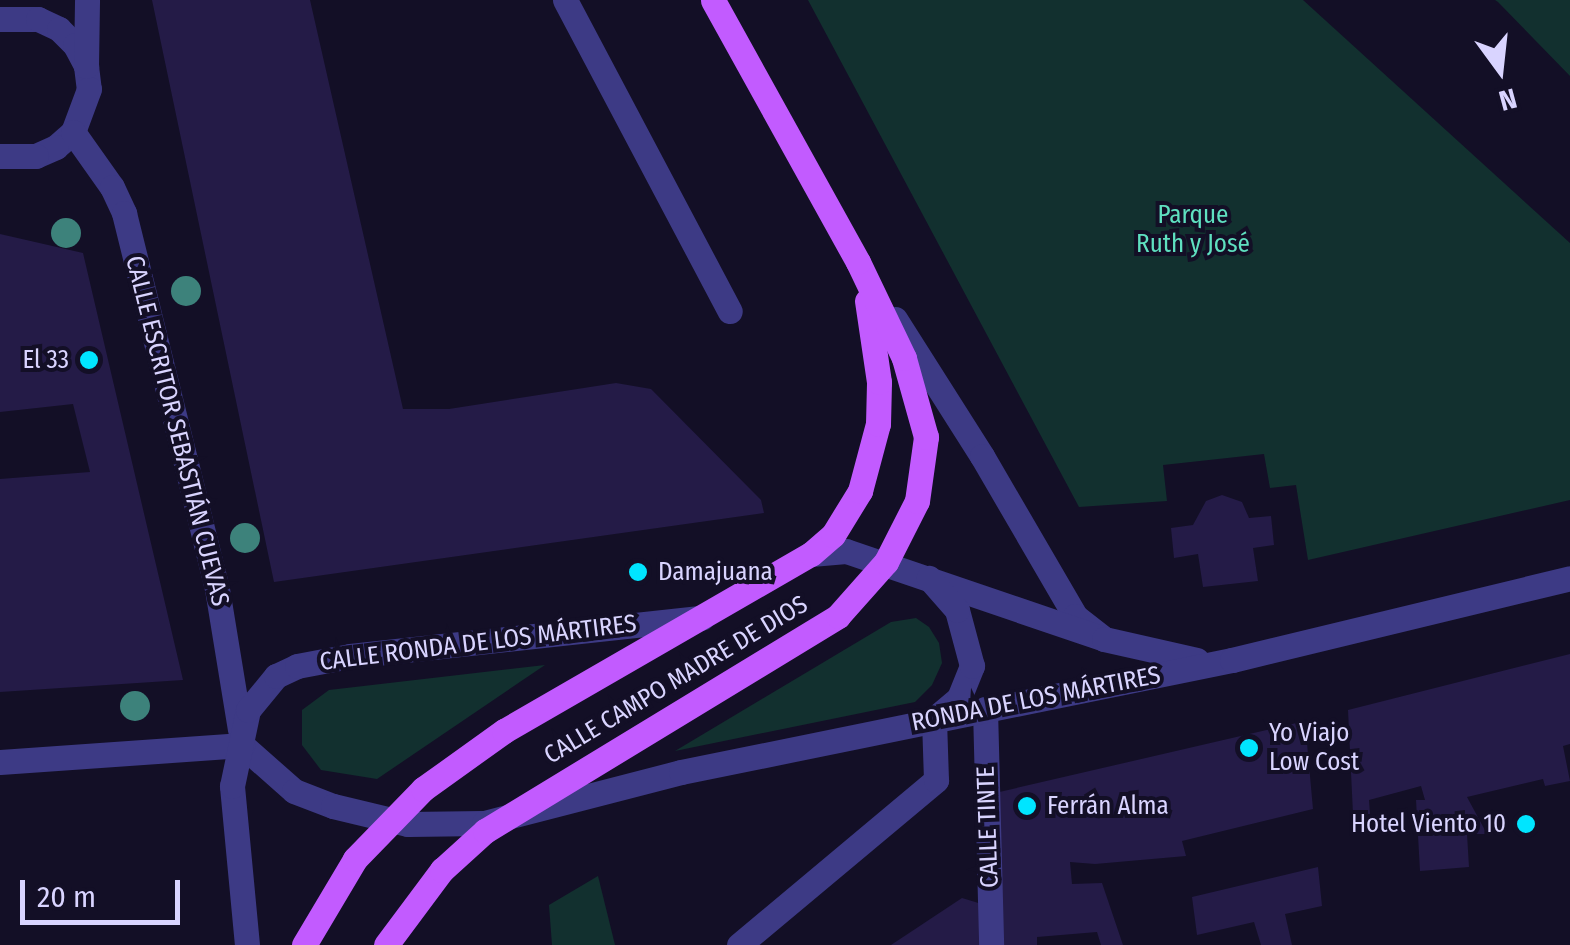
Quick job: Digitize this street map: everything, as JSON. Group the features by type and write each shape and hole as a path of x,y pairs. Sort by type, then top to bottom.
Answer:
{"main road":[{"path":"712,0 858,262"},
{"name":"CALLE CAMPO MADRE DE DIOS","path":"304,945 355,859 389,820 423,790 504,731 811,554 834,535 852,506 876,445 879,382 858,262"},
{"name":"CALLE CAMPO MADRE DE DIOS","path":"386,945 442,870 503,820 813,634 856,599 886,562 916,500 926,437 904,358 858,262"}],"street":[{"path":"0,156 36,156 73,132 90,89 86,0"},
{"path":"565,0 730,310"},
{"path":"0,19 38,18 59,28 76,45 86,66"},
{"name":"CALLE ESCRITOR SEBASTIÁN CUEVAS","path":"73,132 100,167 124,214 217,589 242,744"},
{"path":"858,262 982,456 1075,616 1104,639"},
{"path":"811,554 846,550 1104,639 1166,656 1232,660"},
{"path":"738,945 936,780 934,718 959,698 972,666 957,610 929,578"},
{"name":"RONDA DE LOS MÁRTIRES","path":"242,744 294,791 389,820 447,825 503,820 682,772 1232,660 1570,578"},
{"name":"CALLE RONDA DE LOS MÁRTIRES","path":"242,744 248,710 260,691 297,666 501,638 702,618"},
{"name":"CALLE TINTE","path":"984,709 991,945"},
{"path":"0,762 242,744 231,802 247,945"}],"green space":[{"name":"Parque Ruth y José","path":"808,0 1303,0 1570,243 1570,500 1308,560 1296,485 1270,488 1264,454 1163,465 1167,501 1079,507"},
{"path":"1495,0 1570,0 1570,76 1498,2"},
{"path":"916,618 929,627 939,643 942,663 932,685 915,702 675,751 891,622"},
{"path":"545,665 377,779 321,770 302,745 302,710 329,690"},
{"path":"598,876 615,945 552,945 549,905"}],"building":[{"path":"152,0 310,0 403,409 449,409 616,383 651,389 761,500 764,513 274,582"},
{"path":"0,234 83,253 183,680 0,692 0,479 90,472 73,404 0,412"},
{"path":"1222,495 1242,502 1249,518 1271,516 1274,545 1253,548 1258,581 1203,587 1198,554 1174,558 1171,528 1193,525 1206,501"},
{"path":"1570,654 1570,744 1563,746 1570,781 1545,786 1543,779 1467,797 1487,834 1467,834 1469,867 1420,871 1416,800 1425,800 1421,786 1369,800 1370,814 1353,814 1348,710"},
{"path":"1305,721 1313,809 1182,841 1186,856 1095,864 1070,862 1072,884 1102,883 1123,945 1101,945 1097,932 1037,937 1037,945 996,945 995,793"},
{"path":"1318,867 1322,906 1285,914 1292,945 1261,945 1254,922 1197,935 1192,897"},
{"path":"962,898 985,905 986,945 891,945"}],"place":[{"name":"El 33","path":"89,360"},
{"name":"Damajuana","path":"638,572"},
{"name":"Yo Viajo Low Cost","path":"1249,748"},
{"name":"Ferrán Alma","path":"1027,806"},
{"name":"Hotel Viento 10","path":"1526,824"}]}
